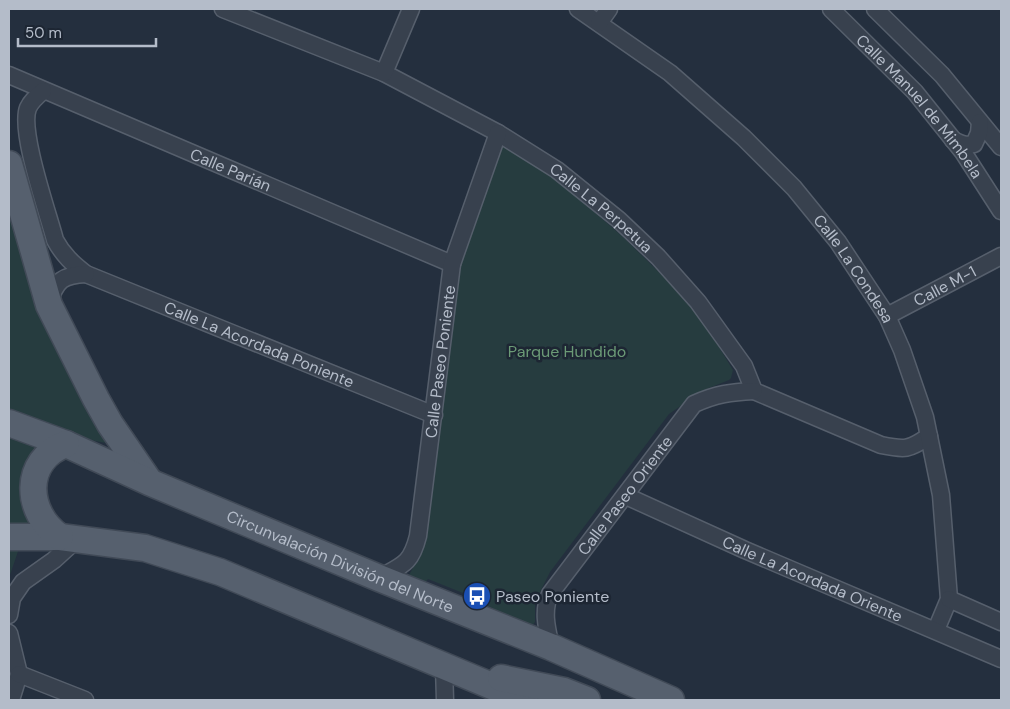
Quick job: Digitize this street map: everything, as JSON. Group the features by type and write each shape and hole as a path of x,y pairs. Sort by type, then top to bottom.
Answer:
{"main road":[{"path":"9,164 49,305 110,424 149,482"},
{"name":"Circunvalación División del Norte","path":"9,423 66,444 149,482 671,700"},
{"path":"66,444 54,448 46,456 35,476 33,497 39,516 52,531 69,538"},
{"path":"9,537 69,538 146,548 220,572 524,700"},
{"path":"444,667 564,691 587,700"}],"street":[{"name":"Calle La Perpetua","path":"223,9 384,73 498,133 557,170 619,220 658,257 698,302 744,366 754,391"},
{"path":"384,73 411,9"},
{"name":"Calle La Condesa","path":"578,9 670,73 744,138 794,188 838,242 887,316 902,350 925,416 941,495 949,598 936,630"},
{"path":"599,23 609,9"},
{"name":"Calle Manuel de Mimbela","path":"831,9 915,92 953,140 1001,211"},
{"name":"Calle Manuel de Mimbela","path":"875,9 942,75 1001,149"},
{"name":"Calle Parián","path":"9,75 452,264"},
{"path":"43,91 32,101 27,109 27,141 55,240 61,252 86,274"},
{"path":"953,140 963,144 974,144 980,133 980,122"},
{"name":"Calle Paseo Poniente","path":"379,578 400,567 414,552 418,536 434,415 452,264 498,133"},
{"path":"972,167 976,154 980,149 1001,149"},
{"name":"Calle M-1","path":"887,316 1001,256"},
{"path":"49,305 57,283 73,274 86,274"},
{"name":"Calle La Acordada Poniente","path":"86,274 434,415"},
{"path":"754,391 881,445 897,448 914,447 930,436"},
{"name":"Calle Paseo Oriente","path":"550,648 545,610 550,594 694,404 711,396 729,392 754,391"},
{"name":"Calle La Acordada Oriente","path":"626,496 745,550 1001,659"},
{"path":"9,615 12,598 23,582 54,560 69,538"},
{"path":"949,598 1001,622"},
{"path":"9,633 19,674 11,700"},
{"path":"444,667 445,700"},
{"path":"19,674 84,700"}],"green space":[{"name":"Parque Hundido","path":"501,145 506,145 561,183 623,237 668,281 703,321 733,370 729,380 704,390 669,414 550,572 535,602 535,622 531,627 468,595 428,579 424,584 409,575 422,552 424,544 459,258"},
{"path":"9,186 117,445 73,437 55,442 9,578"}],"place":[{"name":"Paseo Poniente","path":"477,596"}]}
